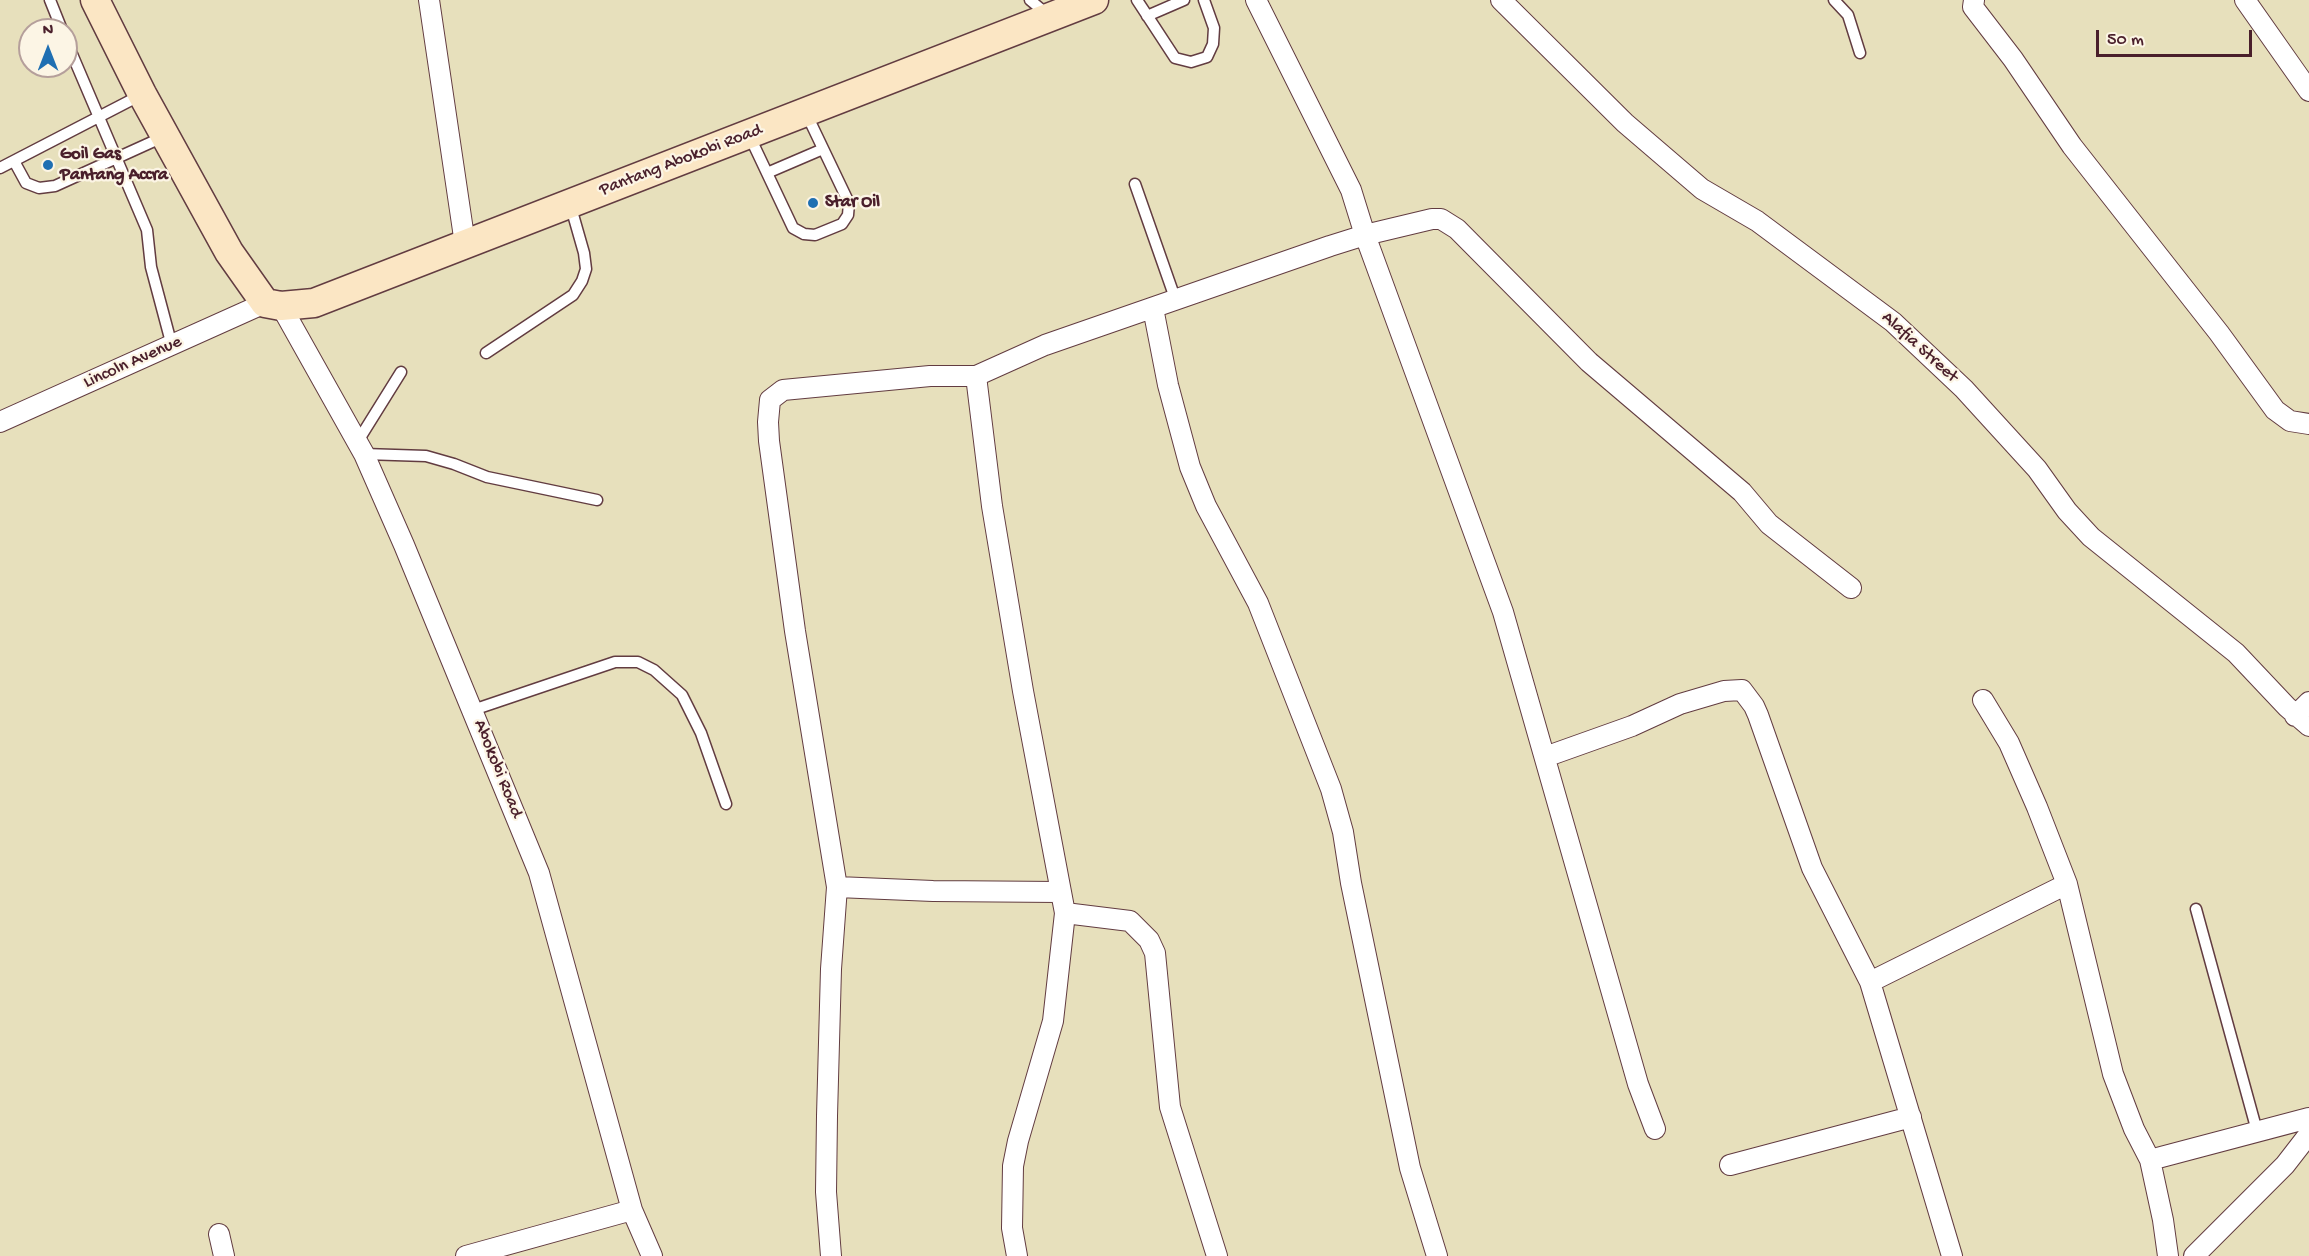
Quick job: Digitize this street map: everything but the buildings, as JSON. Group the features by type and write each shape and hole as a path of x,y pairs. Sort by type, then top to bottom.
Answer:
{"street":[{"path":"95,0 142,94 223,243 273,305"},
{"path":"429,0 465,244"},
{"name":"Pantang Abokobi Road","path":"273,305 314,303 806,112 1041,9 1094,0"},
{"path":"1256,0 1345,175 1503,612 1638,1084 1655,1129"},
{"name":"Alafia Street","path":"1501,0 1626,123 1702,189 1757,221 1885,316 1909,337 1964,389 2023,453 2067,511 2091,537 2236,653 2304,715"},
{"path":"1974,0 1973,7 2013,59 2072,146 2219,333 2275,410 2290,421 2309,424"},
{"path":"2245,0 2309,91"},
{"path":"831,1256 826,1192 826,1116 831,969 837,887 793,619 769,441 770,400 783,390 930,376 976,376 1045,345 1153,308 1175,298 1365,235 1432,219 1441,219 1450,223 1589,362 1742,492 1769,524 1851,588"},
{"name":"Lincoln Avenue","path":"0,422 172,346 273,305"},
{"name":"Abokobi Road","path":"273,305 361,447 404,545 539,873 632,1210 652,1256"},
{"path":"1153,308 1168,385 1190,467 1206,506 1258,603 1331,789 1343,832 1351,883 1410,1168 1437,1256"},
{"path":"976,376 994,517 1059,892 1065,913 1053,1021 1012,1166 1012,1228 1017,1256"},
{"path":"1545,757 1632,726 1680,704 1724,691 1742,690 1754,706 1764,730 1812,868 1870,982 1952,1256"},
{"path":"1983,700 2009,743 2067,884 2113,1074 2134,1129 2150,1160 2168,1256"},
{"path":"1870,982 2067,884"},
{"path":"837,887 933,891 1059,892"},
{"path":"1065,913 1130,921 1149,940 1155,953 1170,1107 1217,1256"},
{"path":"1730,1165 1911,1117"},
{"path":"2150,1160 2309,1118"},
{"path":"2194,1256 2285,1165 2309,1134"},
{"path":"466,1256 632,1210"},
{"path":"219,1234 224,1256"}],"lane":[{"path":"50,0 57,18"},
{"path":"1137,0 1175,58 1191,62 1207,57 1213,44 1214,28 1204,0"},
{"path":"1147,16 1184,0"},
{"path":"1834,0 1848,15 1860,53"},
{"path":"78,69 147,230 151,267 172,346"},
{"path":"0,168 142,94"},
{"path":"749,134 793,228 804,234 815,235 842,224 848,215 849,203 806,112"},
{"path":"14,161 26,183 39,188 55,186 165,136"},
{"path":"767,173 824,149"},
{"path":"1135,184 1175,298"},
{"path":"486,353 573,295 582,281 586,269 584,253 570,204"},
{"path":"401,372 361,447 426,456 487,477 597,500"},
{"path":"472,710 615,662 638,662 654,670 682,695 701,733 726,804"},
{"path":"2196,909 2257,1131"}],"place":[{"name":"Goil Gas Pantang Accra","path":"48,165"},
{"name":"Star Oil","path":"813,203"}]}
